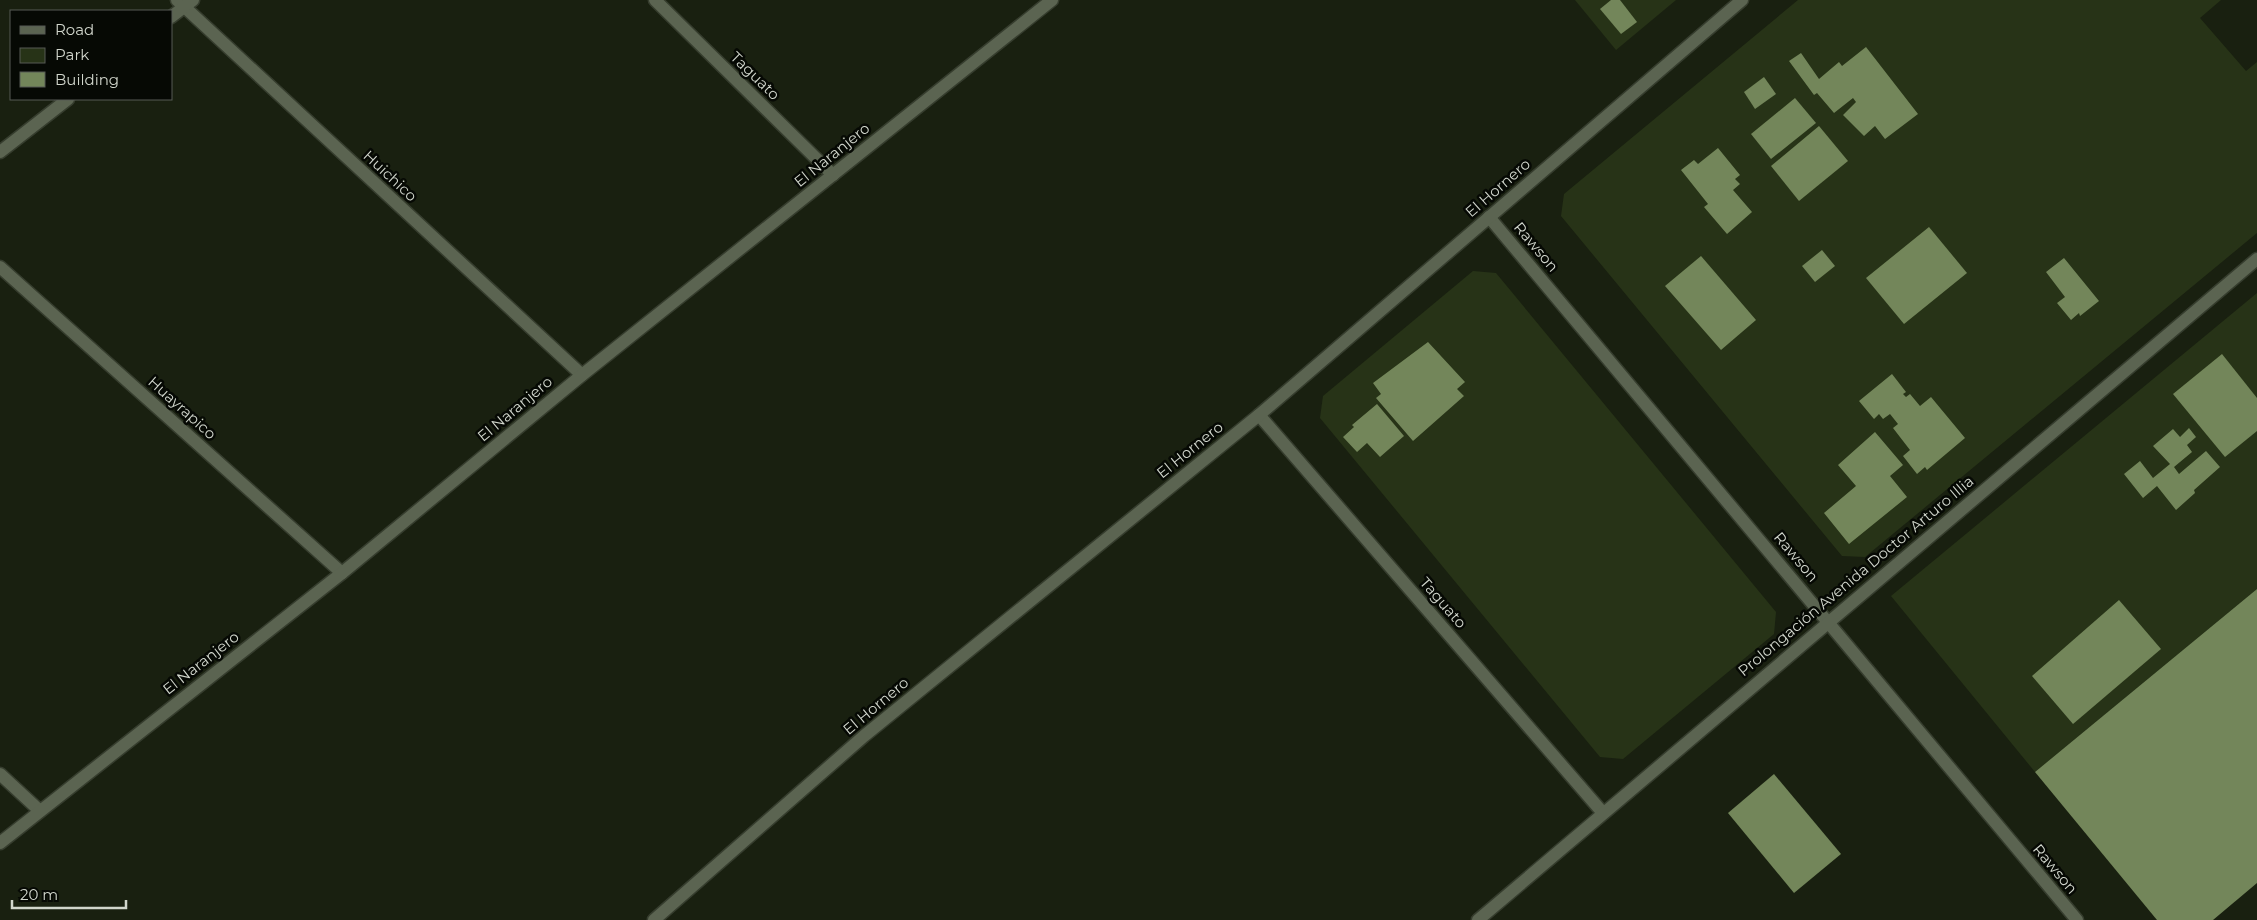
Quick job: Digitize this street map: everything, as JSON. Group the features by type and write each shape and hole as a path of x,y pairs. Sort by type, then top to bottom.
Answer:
{"street":[{"name":"Taguato","path":"655,0 833,175"},
{"name":"El Naranjero","path":"0,843 342,573 582,375 1052,0"},
{"name":"El Hornero","path":"654,920 864,736 1259,415 1742,0"},
{"path":"172,16 185,2"},
{"name":"Huichico","path":"185,2 582,375"},
{"path":"0,152 67,100"},
{"name":"Rawson","path":"1489,217 2077,920"},
{"name":"Prolongación Avenida Doctor Arturo Illia","path":"1478,920 1828,621 2257,259"},
{"name":"Huayrapico","path":"0,267 342,573"},
{"name":"Taguato","path":"1259,415 1603,813"},
{"path":"0,774 40,811"}],"green space":[{"path":"1575,0 1676,0 1616,50"},
{"path":"1798,0 2221,0 2200,18 2246,71 2257,62 2257,233 1865,557 1842,556 1561,216 1564,194"},
{"path":"1473,271 1496,273 1776,612 1774,634 1623,759 1600,757 1320,418 1323,396"},
{"path":"2257,293 2257,589 2035,772 1891,596"}],"building":[{"path":"1611,0 1620,0 1637,22 1621,34 1600,9"},
{"path":"1866,47 1918,114 1885,139 1875,126 1864,136 1843,115 1856,102 1853,98 1834,113 1817,93 1814,95 1789,61 1801,53 1819,79 1839,62 1842,66"},
{"path":"1764,77 1776,94 1755,109 1744,92"},
{"path":"1795,98 1816,123 1771,159 1751,134"},
{"path":"1819,126 1848,161 1799,201 1771,166"},
{"path":"1718,148 1740,175 1735,179 1740,184 1733,190 1752,212 1727,234 1704,207 1708,204 1681,170 1694,160 1698,164"},
{"path":"1929,227 1967,273 1904,324 1866,278"},
{"path":"1822,250 1835,266 1815,282 1802,266"},
{"path":"1701,256 1756,320 1721,350 1665,286"},
{"path":"2064,258 2099,301 2080,316 2079,313 2071,320 2057,303 2065,297 2046,272"},
{"path":"1428,342 1465,382 1457,389 1464,396 1413,441 1376,398 1381,394 1373,383"},
{"path":"2222,354 2257,398 2257,431 2225,457 2173,394"},
{"path":"1892,374 1906,392 1903,394 1906,397 1910,394 1920,406 1931,397 1965,438 1927,470 1925,467 1917,474 1903,456 1910,450 1893,428 1898,424 1890,414 1883,419 1879,414 1874,419 1859,401"},
{"path":"1377,404 1404,436 1380,457 1367,443 1357,452 1343,437 1354,427 1352,425"},
{"path":"2189,428 2196,437 2187,445 2192,452 2174,467 2179,474 2206,451 2220,467 2194,490 2195,493 2176,510 2157,486 2143,498 2124,474 2140,461 2153,478 2170,464 2153,446 2173,429 2180,437"},
{"path":"1875,432 1903,465 1890,476 1907,497 1849,544 1824,513 1856,486 1838,465"},
{"path":"2257,589 2257,883 2213,920 2157,920 2035,772"},
{"path":"2119,600 2161,649 2073,724 2032,676"},
{"path":"1774,774 1841,854 1794,893 1728,813"}]}
